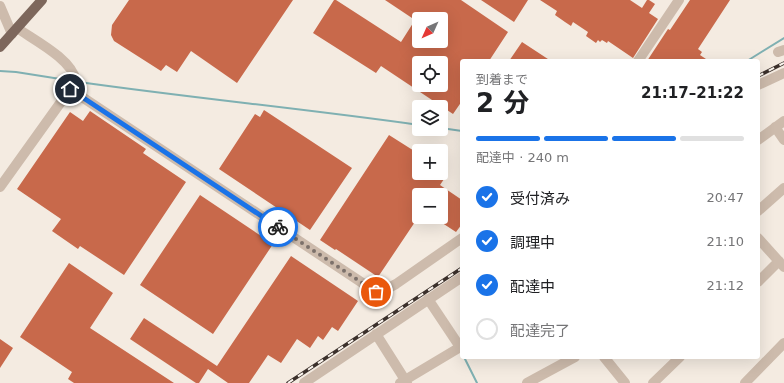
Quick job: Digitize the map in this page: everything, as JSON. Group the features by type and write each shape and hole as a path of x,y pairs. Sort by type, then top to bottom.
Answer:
{"main road":[{"path":"0,47 42,0"}],"street":[{"path":"639,59 678,0"},
{"path":"0,6 14,31 39,43 66,63 74,74 76,81 0,187"},
{"path":"760,84 784,73"},
{"path":"70,89 376,292 384,291 396,284 460,239"},
{"path":"760,139 784,121"},
{"path":"776,127 784,140"},
{"path":"760,209 784,188"},
{"path":"760,240 782,264 760,280"},
{"path":"304,383 460,278"},
{"path":"428,299 460,345"},
{"path":"376,334 404,382 460,347"},
{"path":"744,383 784,343"},
{"path":"527,383 571,359"},
{"path":"606,359 625,383"},
{"path":"653,383 678,359"}],"building":[{"path":"129,0 293,0 237,83 191,51 177,72 166,65 161,71 114,41 111,35 112,25"},
{"path":"334,0 401,42 412,25 412,48 448,48 448,12 412,12 412,18 385,0 461,0 508,32 490,59 460,59 460,104 453,114 448,111 448,100 432,100 420,92 448,92 448,56 412,56 412,87 381,66 376,73 313,33"},
{"path":"481,0 528,0 514,22"},
{"path":"540,0 630,0 642,8 647,0 649,0 655,4 649,13 658,19 633,58 608,41 607,43 602,40 600,42 598,40 596,43 586,36 588,32 573,22 571,26 565,22 555,15 557,11"},
{"path":"690,0 730,0 698,49 702,52 700,55 706,59 648,59 668,29 670,30"},
{"path":"522,42 548,59 510,59"},
{"path":"264,110 352,168 310,230 219,169 255,114 260,117"},
{"path":"90,111 146,149 143,153 186,182 124,275 80,246 78,249 52,231 61,219 17,189 70,112 83,121"},
{"path":"389,135 412,150 412,180 443,180 440,185 444,188 412,188 412,224 414,224 378,277 336,249 335,250 320,240"},
{"path":"448,190 460,199 460,227 456,232 444,224 448,224"},
{"path":"200,195 273,244 213,334 140,285"},
{"path":"291,256 358,301 338,331 332,327 323,340 318,336 310,348 297,339 281,363 268,355 249,383 228,383 208,369 199,383 196,383 130,339 144,318 217,366"},
{"path":"69,263 113,293 90,328 174,383 74,383 68,379 72,372 20,337"},
{"path":"0,339 13,348 0,368"}],"waterway":[{"path":"750,59 784,38"},
{"path":"0,71 73,81"},
{"path":"79,82 412,124"},
{"path":"448,129 460,131"},
{"path":"465,359 477,383"}],"railway":[{"path":"760,75 784,63"},
{"path":"288,383 460,269"}],"way so far":[{"path":"278,227 376,292"}],"route":[{"path":"70,89 278,227"}]}
